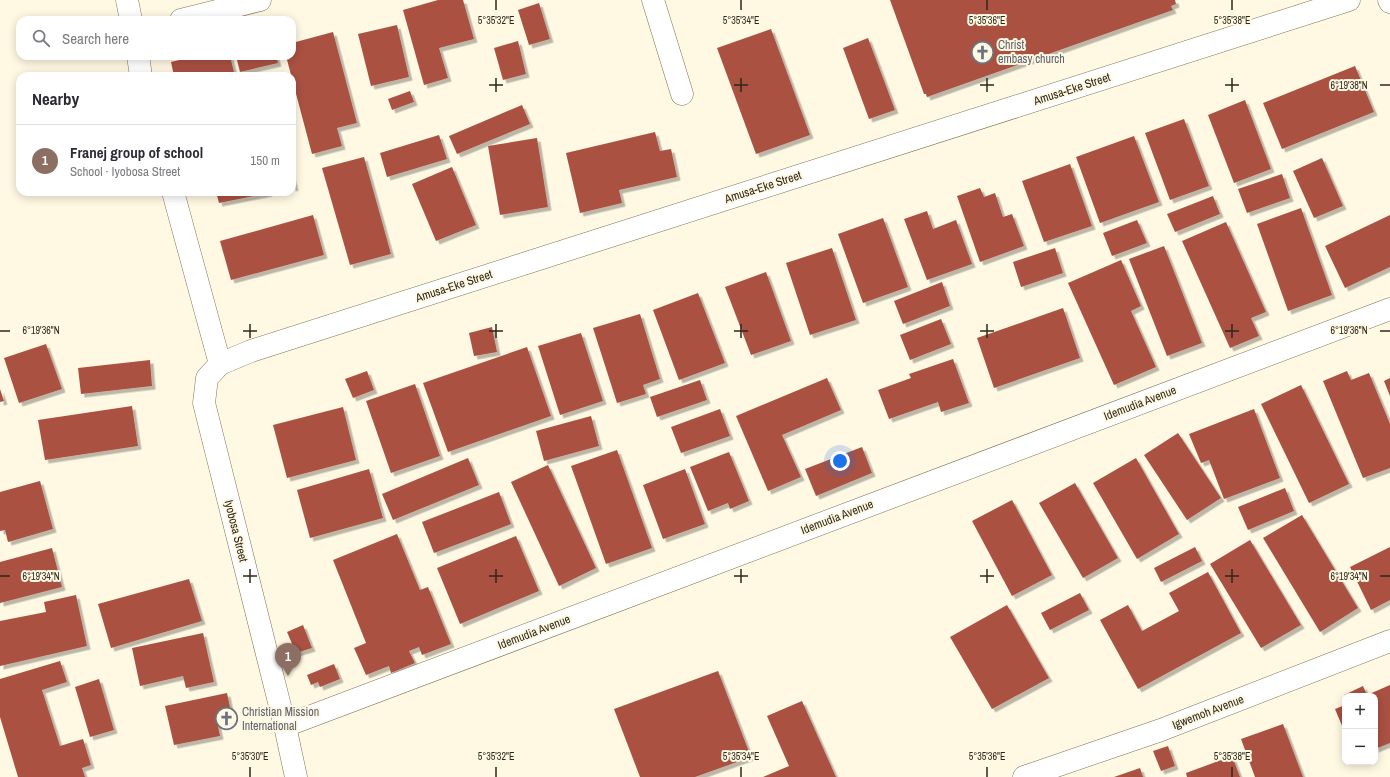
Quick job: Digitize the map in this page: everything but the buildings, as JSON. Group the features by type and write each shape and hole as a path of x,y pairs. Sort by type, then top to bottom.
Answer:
{"street":[{"path":"127,0 130,16"},
{"path":"197,16 260,0"},
{"path":"653,0 682,94"},
{"name":"Amusa-Eke Street","path":"204,403 207,378 220,364 251,351 1349,0"},
{"path":"139,60 140,72"},
{"path":"174,196 220,364"},
{"name":"Idemudia Avenue","path":"285,726 1390,308"},
{"name":"Iyobosa Street","path":"204,403 285,726 296,777"},
{"name":"Igwemoh Avenue","path":"1024,777 1161,730 1390,641"}],"place":[{"name":"Christ embasy church","path":"982,52"},
{"name":"Franej group of school","path":"288,676"},
{"name":"Christian Mission International","path":"226,719"}]}
